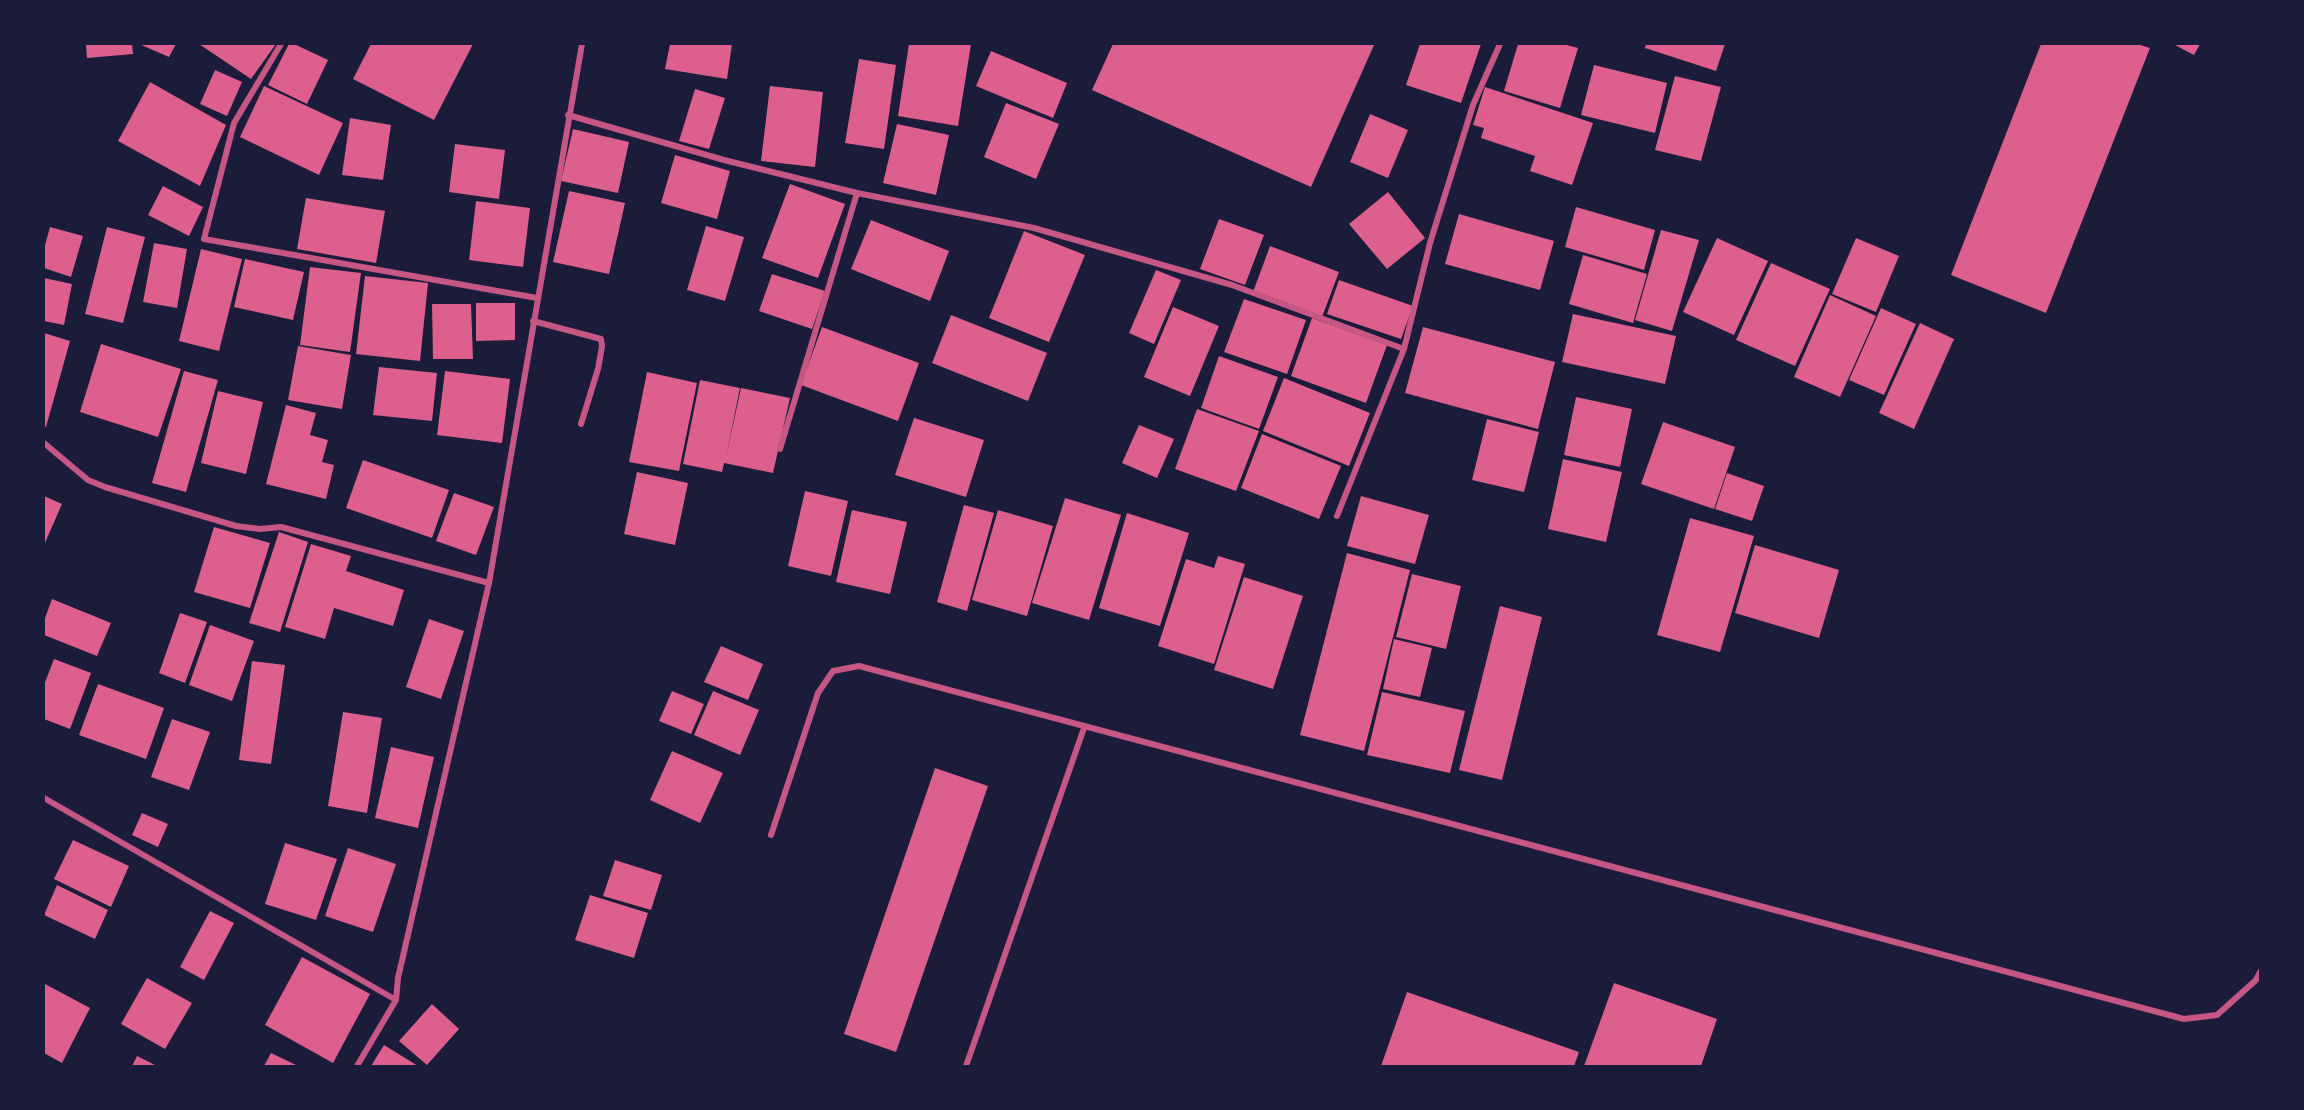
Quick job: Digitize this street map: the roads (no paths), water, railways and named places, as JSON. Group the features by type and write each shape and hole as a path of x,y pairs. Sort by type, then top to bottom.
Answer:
{"street":[{"path":"281,44 234,123 204,239 537,298"},
{"path":"357,1066 396,1000 398,978 489,583 582,44"},
{"path":"1337,516 1404,349 1430,243 1473,105 1500,44"},
{"path":"568,115 723,160 857,193 1034,228 1210,278 1404,349"},
{"path":"780,448 857,193"},
{"path":"533,321 601,339 598,369 581,424"},
{"path":"44,443 88,480 105,487 236,526 260,529 281,527 489,583"},
{"path":"771,835 818,693 833,671 859,666 1084,728 2184,1018 2217,1015 2256,981 2260,972"},
{"path":"966,1066 1084,728"},
{"path":"44,798 396,1000"}]}
